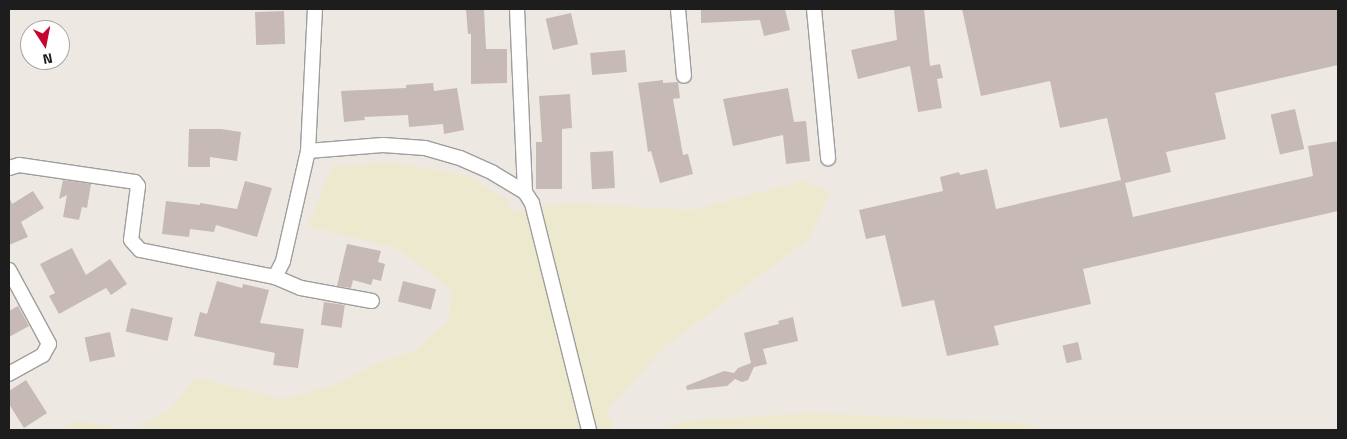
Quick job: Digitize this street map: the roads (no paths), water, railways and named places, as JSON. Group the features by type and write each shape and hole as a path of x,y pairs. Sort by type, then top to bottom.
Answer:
{"street":[{"path":"275,277 283,261 308,150 314,9"},
{"path":"517,9 525,192"},
{"path":"678,9 684,76"},
{"path":"814,9 828,158"},
{"path":"308,150 383,145 426,148 460,158 493,173 525,192 532,203 589,430"},
{"path":"12,164 135,182 138,186 131,240 140,250 275,277 301,288 372,301"},
{"path":"9,270 50,344 42,355 9,374"}]}
